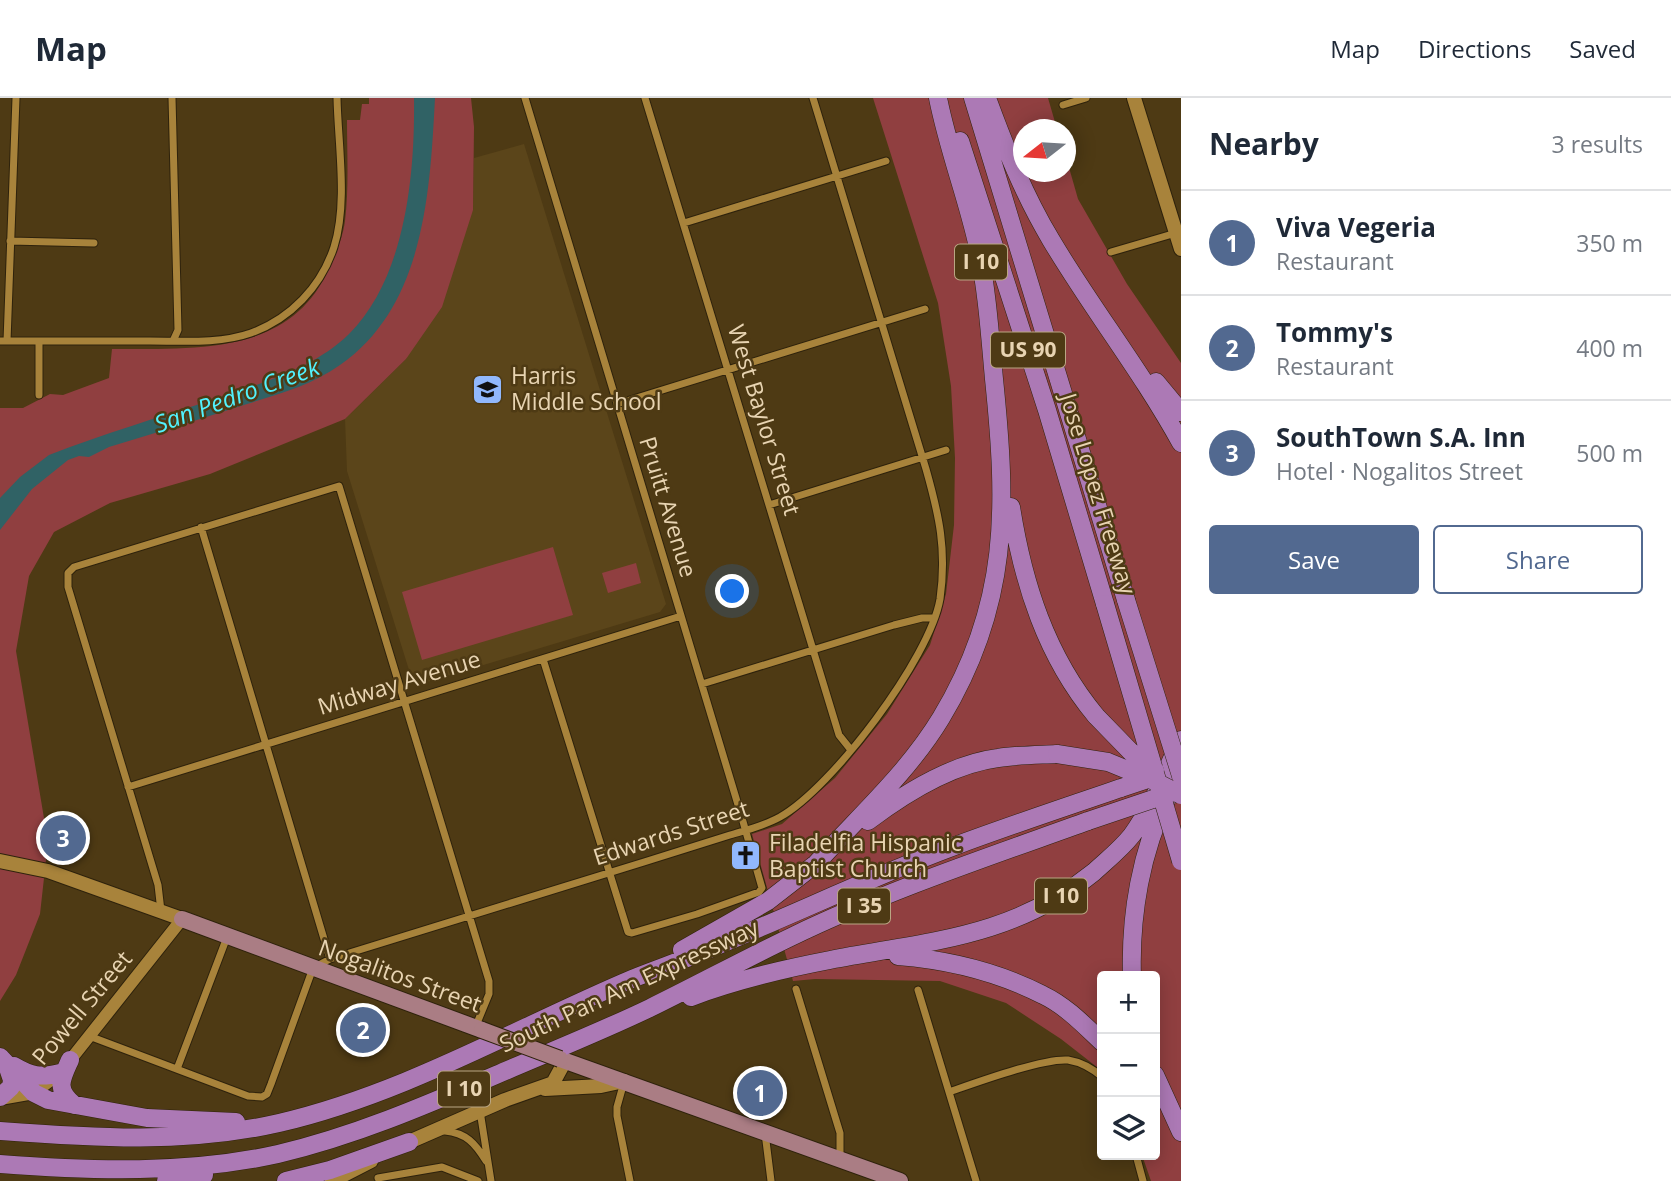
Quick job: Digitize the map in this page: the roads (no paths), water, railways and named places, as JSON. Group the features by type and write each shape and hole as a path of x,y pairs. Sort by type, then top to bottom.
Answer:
{"highway":[{"name":"I 10","path":"633,979 768,901 813,867 908,765 940,719 967,668 986,615 1000,547 1003,507 999,431 981,261 938,98"},
{"name":"Jose Lopez Freeway","path":"946,98 1047,410 1181,861"},
{"name":"Jose Lopez Freeway","path":"973,98 1181,774"},
{"path":"987,98 1001,137 1034,208 1064,261 1152,392 1181,443"},
{"path":"1092,303 1181,412"},
{"path":"999,431 1015,532 1029,590 1057,660 1074,690 1131,752 1158,772 1181,774 1155,824 1145,860 1133,922 1132,971"},
{"name":"I 10","path":"648,1009 671,1005 778,971 935,942 982,930 1042,906 1071,890 1111,857 1131,836 1145,814 1181,740"},
{"path":"813,867 887,807 941,776 995,758 1057,754 1108,762 1181,793"},
{"name":"South Pan Am Expressway","path":"0,1131 144,1139 212,1134 278,1123 346,1104 394,1086 633,979 722,944 860,883 1121,788 1181,774"},
{"name":"South Pan Am Expressway","path":"0,1164 82,1169 189,1166 276,1154 341,1137 402,1116 648,1009 793,936 966,864 1088,821 1181,793"},
{"path":"870,954 944,961 1002,978 1044,995 1072,1014 1097,1037"},
{"path":"2,1058 34,1093 48,1100 174,1121 278,1123"},
{"path":"2,1058 34,1077 44,1077 64,1066"},
{"path":"0,1098 11,1087 9,1070 2,1058"},
{"path":"64,1066 61,1086 63,1096 74,1105"},
{"path":"1160,1086 1181,1132"},
{"path":"1160,1112 1181,1143"},
{"path":"286,1181 330,1170 409,1142"},
{"path":"166,1181 207,1175 276,1154"}],"main road":[{"path":"1135,98 1181,249"},
{"name":"Nogalitos Street","path":"0,861 48,871 900,1181"},
{"path":"332,1181 352,1177 388,1151 505,1100 553,1083 563,1060"},
{"path":"541,1089 601,1086 624,1081"}],"street":[{"path":"16,98 4,341 173,341 236,337 251,333 292,311 322,273 334,247 340,213 337,98"},
{"path":"172,98 177,318 173,341"},
{"name":"Pruitt Avenue","path":"525,98 762,888 751,896 632,933 628,932 610,873"},
{"name":"West Baylor Street","path":"646,98 839,735 851,750"},
{"name":"Edwards Street","path":"313,968 330,958 746,830 785,814 809,794 851,750 909,670 934,618 942,579 943,545 940,519 813,98"},
{"path":"1063,105 1086,98"},
{"path":"684,223 886,161"},
{"path":"1111,252 1176,233"},
{"path":"10,241 94,243"},
{"path":"617,404 925,309"},
{"path":"39,341 39,395"},
{"path":"769,506 946,450"},
{"path":"161,912 158,885 68,587 68,573 74,567 339,486 489,981 489,994 478,1029"},
{"path":"201,527 330,958"},
{"name":"Midway Avenue","path":"128,787 681,616"},
{"path":"702,684 894,625 934,618"},
{"path":"543,659 610,873"},
{"name":"Powell Street","path":"0,1098 34,1093 64,1066 181,919"},
{"path":"177,1069 228,937"},
{"path":"88,1036 248,1096 262,1097 267,1094 271,1084 313,968"},
{"path":"796,989 840,1133 840,1159"},
{"path":"918,990 976,1181"},
{"path":"949,1092 1046,1062 1067,1060 1097,1073"},
{"path":"624,1081 617,1116 630,1181"},
{"path":"480,1111 491,1181"},
{"path":"438,1130 459,1132 466,1136 488,1164"},
{"path":"765,1131 771,1181"},
{"path":"1137,1160 1143,1181"},
{"path":"378,1178 442,1167 478,1181"}],"water":[{"name":"San Pedro Creek","path":"414,98 435,98 425,208 418,244 406,279 390,311 368,340 340,365 295,388 109,447 89,457 79,456 68,460 32,489 0,530 0,498 20,477 49,455 286,374 319,357 349,334 368,311 395,254 409,191"}],"place":[{"name":"Harris Middle School","path":"488,389"},
{"name":"SouthTown S.A. Inn","path":"63,838"},
{"name":"Filadelfia Hispanic Baptist Church","path":"746,856"},
{"name":"Tommy's","path":"363,1030"},
{"name":"Viva Vegeria","path":"760,1093"}]}
